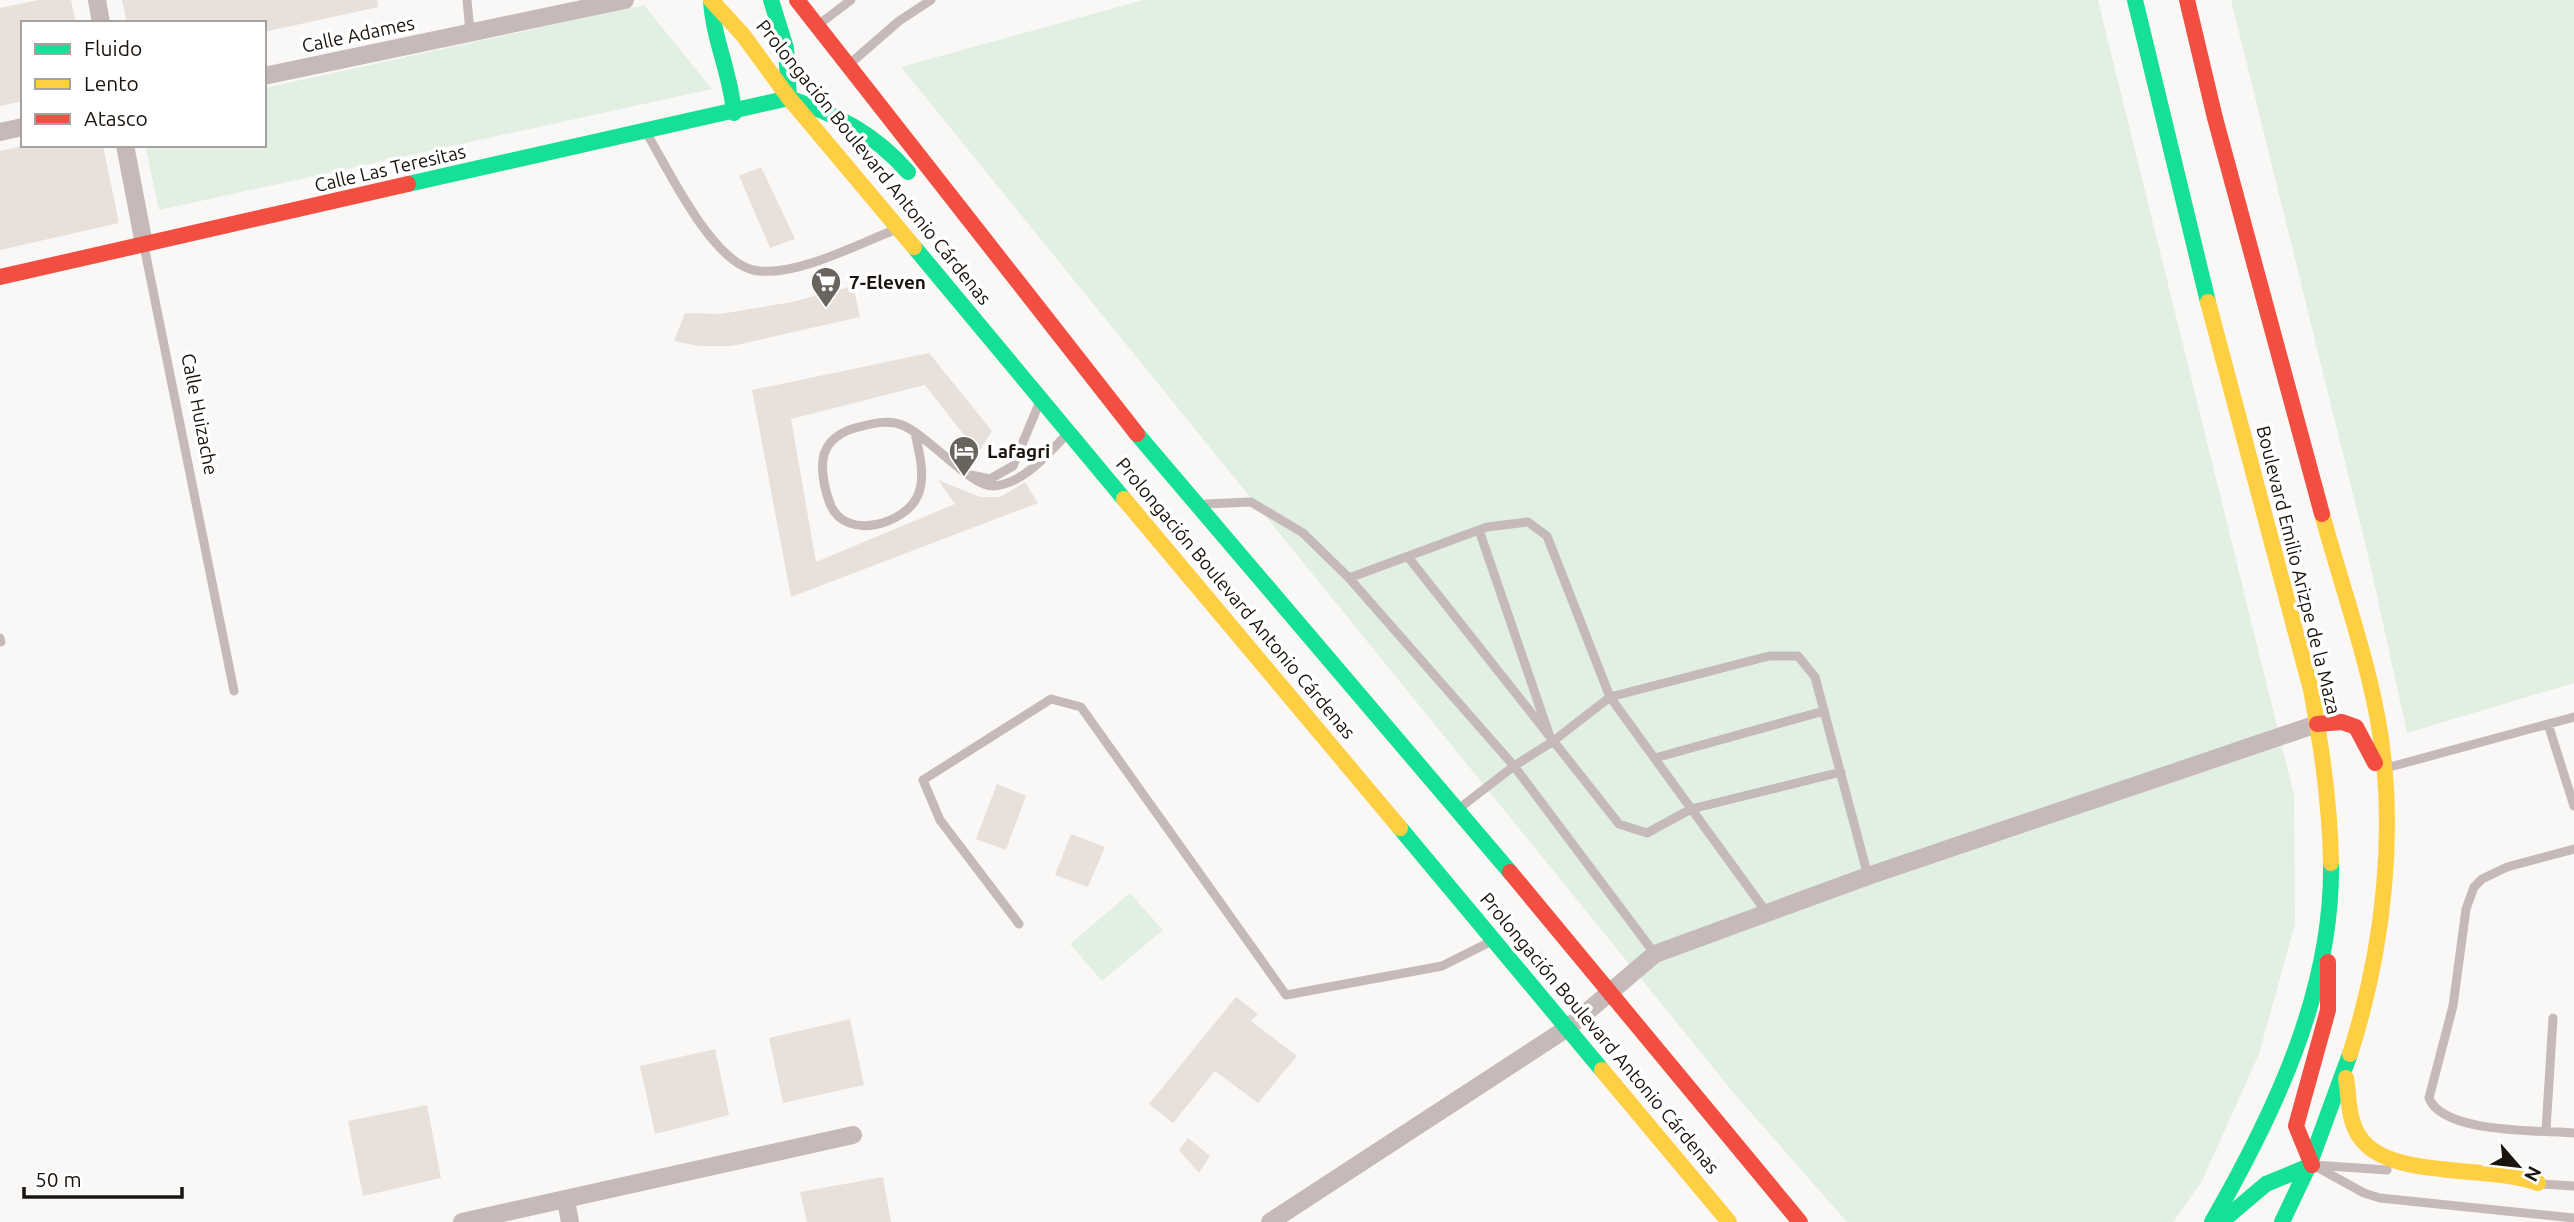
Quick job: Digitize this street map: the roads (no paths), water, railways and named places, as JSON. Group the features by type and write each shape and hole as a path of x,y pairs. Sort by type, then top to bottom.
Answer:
{"main road":[{"name":"Prolongación Boulevard Antonio Cárdenas","path":"711,0 743,35 789,98 1569,1027 1729,1222"},
{"path":"711,0 712,33 732,82 734,113"},
{"path":"771,0 788,53 789,98 858,124 883,142 915,180"},
{"name":"Prolongación Boulevard Antonio Cárdenas","path":"797,0 1196,504 1612,992 1800,1222"},
{"name":"Boulevard Emilio Arizpe de la Maza","path":"2135,0 2245,445 2309,676 2327,792 2330,855 2325,939 2293,1054 2272,1111 2245,1167 2213,1222"},
{"name":"Boulevard Emilio Arizpe de la Maza","path":"2188,0 2215,117 2377,715 2386,768 2381,909 2371,981 2346,1077 2312,1164 2283,1222"},
{"name":"Calle Las Teresitas","path":"0,277 734,113 789,98"},
{"path":"974,253 1007,295 1059,332"},
{"path":"2317,724 2343,719 2353,722 2367,742 2377,767 2386,768"},
{"path":"2223,1222 2255,1189 2270,1179 2312,1164 2302,1147 2296,1126 2330,998 2325,939"},
{"path":"2346,1077 2358,1136 2380,1158 2408,1165 2503,1171 2525,1176 2538,1183"}],"street":[{"path":"97,0 101,21"},
{"name":"Calle Adames","path":"266,76 625,0"},
{"path":"0,132 21,127"},
{"name":"Calle Huizache","path":"125,147 144,244"},
{"path":"1270,1222 1569,1027 1655,954 1868,876 2317,724"},
{"path":"462,1222 853,1135"},
{"path":"566,1201 570,1222"}],"lane":[{"path":"467,0 470,32"},
{"path":"817,25 851,0"},
{"path":"848,65 925,1"},
{"path":"646,132 709,235 739,265 759,271 783,269 825,257 898,228"},
{"name":"Calle Huizache","path":"144,244 234,691"},
{"path":"966,473 990,479 1006,473 1013,466 1031,428 1040,398"},
{"path":"915,433 921,485 909,511 901,516 864,526 855,526 840,518 830,504 823,467 831,442 851,429 877,423 902,425 915,433 966,473 986,486 1012,481 1038,462 1069,432"},
{"path":"1196,504 1251,502 1303,533 1349,579 1514,766 1655,954"},
{"path":"1349,579 1479,530 1528,522 1547,536 1611,697 1767,913"},
{"path":"1479,530 1552,742"},
{"path":"1408,556 1619,824 1647,832 1691,809 1841,772"},
{"path":"1457,810 1611,697 1769,656 1798,656 1815,677 1868,876"},
{"path":"1019,924 940,820 923,780 1051,699 1081,707 1286,995 1441,967 1494,940"},
{"path":"1655,758 1824,711"},
{"path":"2386,768 2574,717"},
{"path":"2548,724 2574,806"},
{"path":"2574,849 2507,867 2482,879 2474,887 2466,909 2453,1006 2429,1089 2431,1105 2447,1118 2476,1125 2574,1133"},
{"path":"2546,1130 2553,1018"},
{"path":"2312,1164 2574,1186"},
{"path":"2312,1164 2364,1193 2380,1198 2574,1219"}],"place":[{"name":"7-Eleven","path":"826,309"},
{"name":"Lafagri","path":"964,478"}]}
